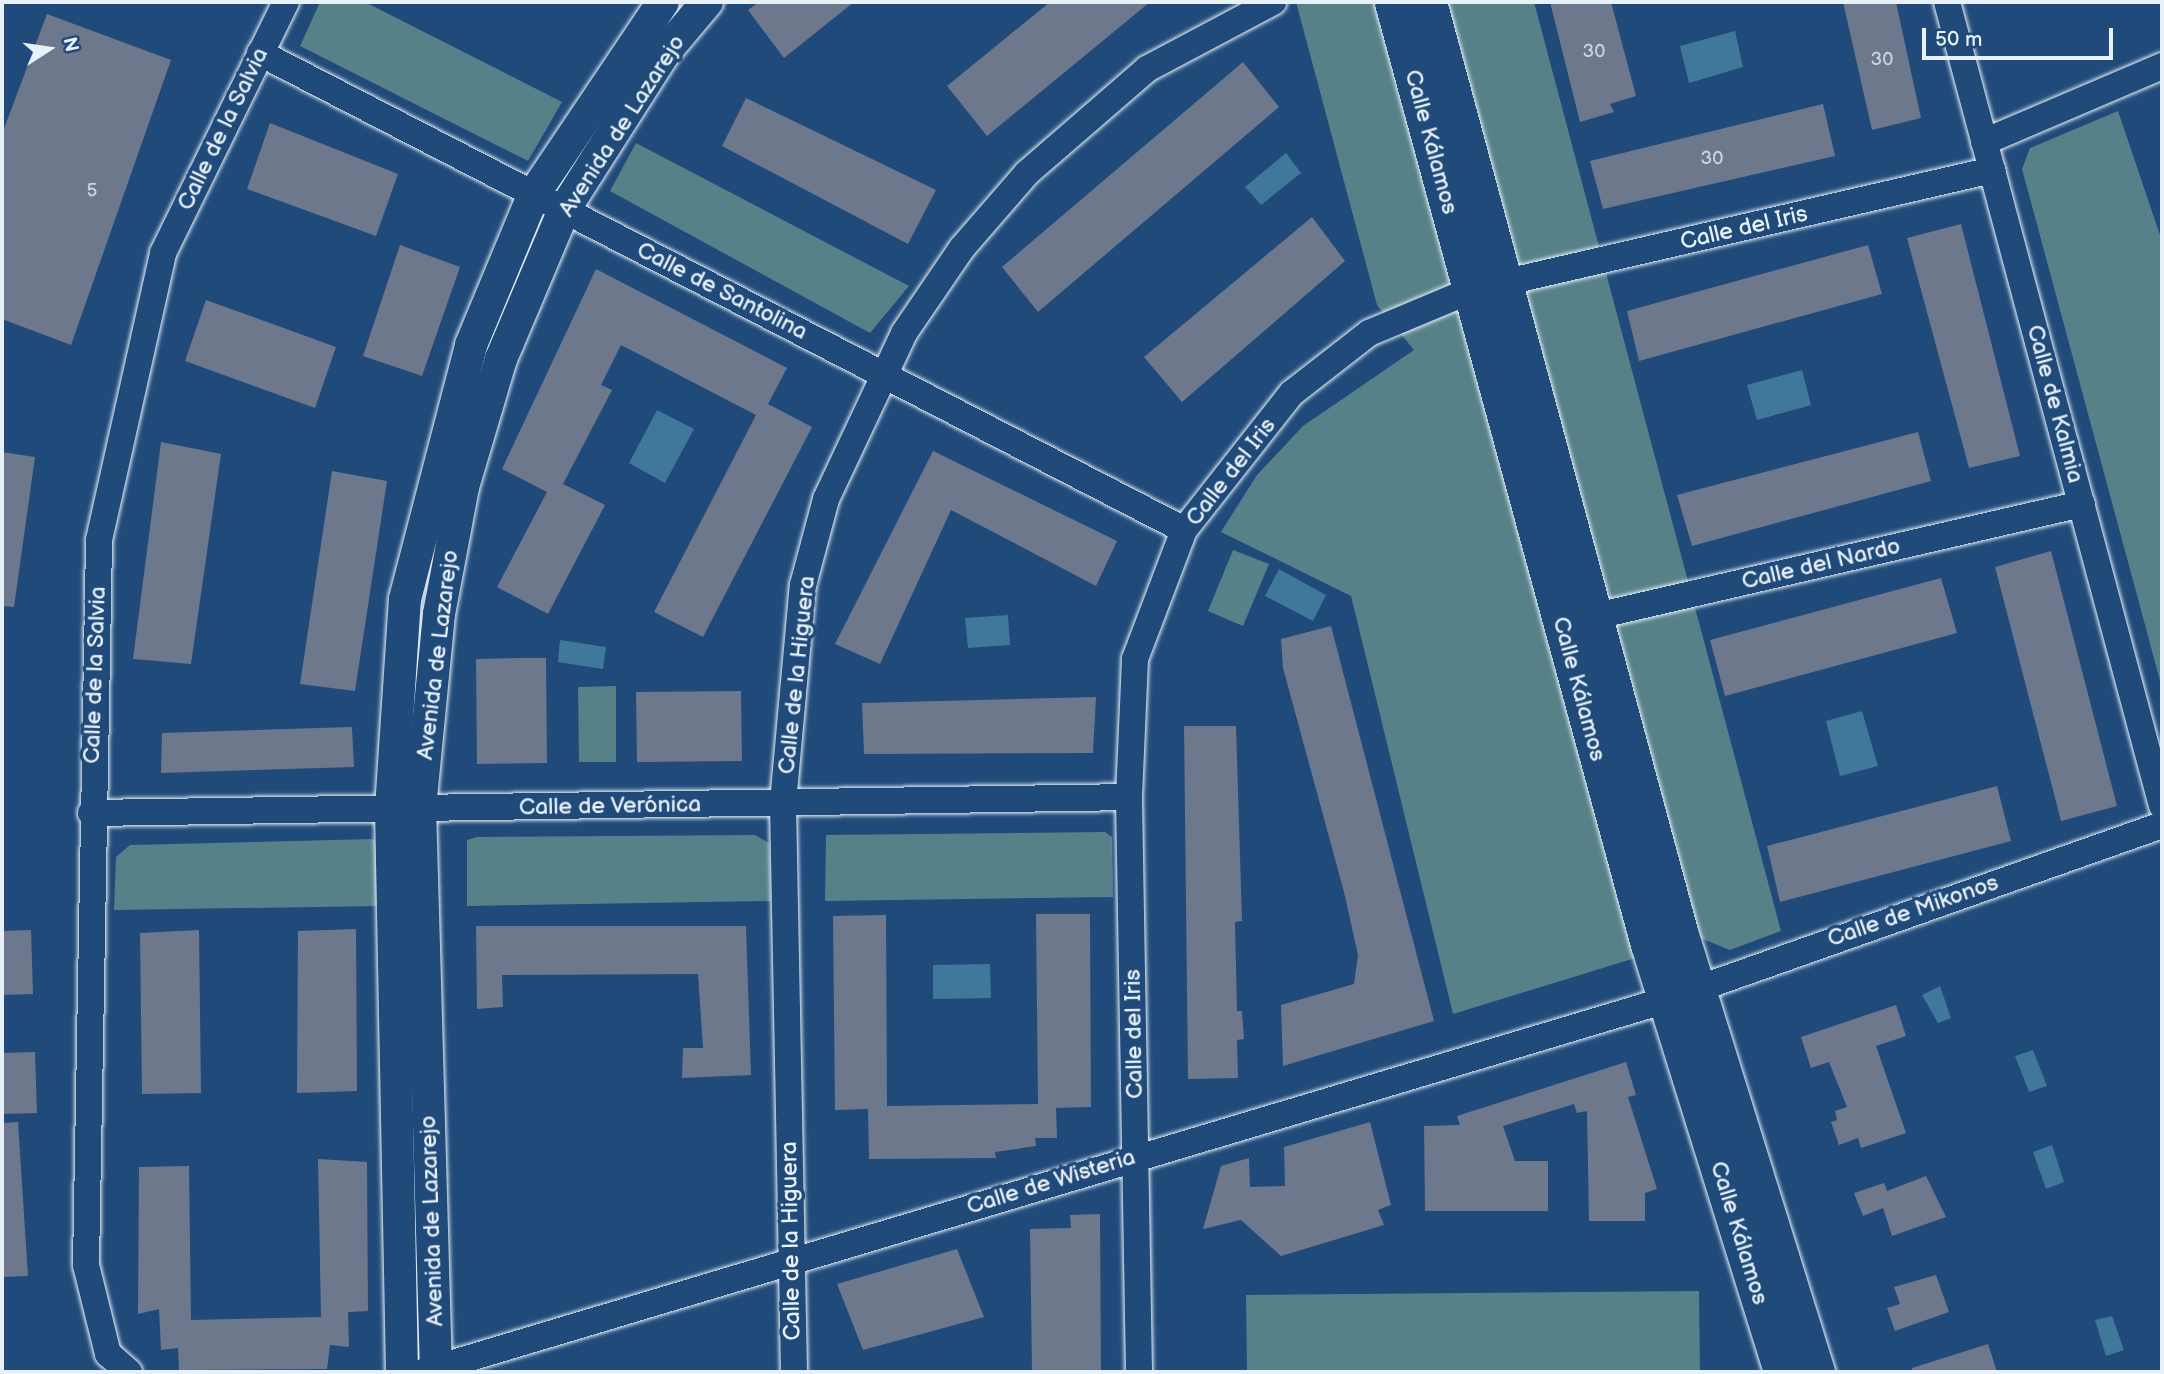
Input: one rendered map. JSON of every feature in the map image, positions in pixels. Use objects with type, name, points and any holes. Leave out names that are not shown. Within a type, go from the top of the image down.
[{"type":"main road","name":"Calle Kálamos","points":[[1393,2],[1489,286]]},
{"type":"main road","name":"Calle Kálamos","points":[[1427,2],[1489,286],[1577,621],[1782,1372]]},
{"type":"main road","name":"Calle Kálamos","points":[[1680,993],[1816,1372]]},
{"type":"street","name":"Calle de la Salvia","points":[[129,1372],[108,1354],[86,1265],[91,813],[99,540],[163,253],[286,2]]},
{"type":"street","name":"Avenida de Lazarejo","points":[[402,1372],[405,599],[471,345],[534,194],[663,2]]},
{"type":"street","name":"Avenida de Lazarejo","points":[[432,1371],[406,809],[463,487],[501,359],[564,210],[664,53],[707,2]]},
{"type":"street","name":"Calle de la Higuera","points":[[794,1372],[783,803],[803,585],[826,499],[881,374],[962,248],[1027,173],[1147,69],[1273,2]]},
{"type":"street","name":"Calle de Kalmia","points":[[1947,2],[2162,806]]},
{"type":"street","name":"Calle de Santolina","points":[[260,53],[1184,530]]},
{"type":"street","points":[[1984,142],[2162,66]]},
{"type":"street","name":"Calle del Iris","points":[[1139,1372],[1129,797],[1135,659],[1184,530],[1292,393],[1369,333],[1489,286],[1992,170]]},
{"type":"street","name":"Calle del Nardo","points":[[1577,621],[2082,504]]},
{"type":"street","name":"Calle de Verónica","points":[[91,813],[1129,797]]},
{"type":"street","name":"Calle de Mikonos","points":[[1680,993],[2162,825]]},
{"type":"street","name":"Calle de Wisteria","points":[[432,1371],[791,1260],[1680,993]]},
{"type":"green space","points":[[320,2],[365,2],[562,102],[528,161],[300,46]]},
{"type":"green space","points":[[1296,2],[1534,2],[1781,931],[1730,950],[1700,938],[1453,1014],[1351,596],[1221,532],[1257,475],[1303,426],[1414,350],[1377,305]]},
{"type":"green space","points":[[2118,111],[2162,241],[2162,688],[2022,169],[2030,148]]},
{"type":"green space","points":[[636,143],[909,286],[870,333],[610,191]]},
{"type":"green space","points":[[1233,550],[1269,564],[1243,626],[1208,611]]},
{"type":"green space","points":[[616,686],[616,762],[579,762],[578,687]]},
{"type":"green space","points":[[1105,832],[1112,837],[1113,897],[825,901],[826,835]]},
{"type":"green space","points":[[755,835],[769,843],[771,901],[467,906],[467,840],[477,837]]},
{"type":"green space","points":[[373,839],[380,846],[381,906],[114,910],[116,857],[130,845]]},
{"type":"green space","points":[[1699,1291],[1700,1372],[1247,1372],[1246,1295]]},
{"type":"water","points":[[1735,31],[1743,67],[1689,83],[1680,46]]},
{"type":"water","points":[[1286,153],[1301,173],[1261,205],[1245,187]]},
{"type":"water","points":[[1802,370],[1811,405],[1757,420],[1747,385]]},
{"type":"water","points":[[657,410],[694,429],[665,483],[629,463]]},
{"type":"water","points":[[1279,569],[1326,595],[1313,621],[1265,596]]},
{"type":"water","points":[[1008,615],[1010,645],[968,648],[965,618]]},
{"type":"water","points":[[560,640],[606,647],[603,669],[558,662]]},
{"type":"water","points":[[1862,711],[1878,766],[1840,776],[1826,721]]},
{"type":"water","points":[[990,964],[991,998],[933,999],[933,965]]},
{"type":"water","points":[[1940,986],[1951,1018],[1938,1023],[1922,995]]},
{"type":"water","points":[[2033,1050],[2047,1086],[2029,1092],[2015,1056]]},
{"type":"water","points":[[2052,1145],[2064,1182],[2046,1189],[2033,1152]]},
{"type":"water","points":[[2112,1316],[2124,1350],[2106,1356],[2095,1320]]},
{"type":"building","points":[[759,2],[854,2],[784,58],[748,10]]},
{"type":"building","points":[[1050,2],[1150,2],[987,136],[947,86]]},
{"type":"building","points":[[1550,2],[1611,2],[1636,96],[1610,104],[1614,112],[1580,122]]},
{"type":"building","points":[[1843,2],[1896,2],[1921,118],[1872,130]]},
{"type":"building","points":[[47,14],[171,60],[71,345],[2,319],[2,134]]},
{"type":"building","points":[[1243,62],[1279,107],[1038,312],[1002,267]]},
{"type":"building","points":[[746,98],[936,190],[908,244],[722,146]]},
{"type":"building","points":[[1823,104],[1835,156],[1603,209],[1590,161]]},
{"type":"building","points":[[270,123],[398,174],[376,236],[247,189]]},
{"type":"building","points":[[1312,217],[1345,261],[1182,402],[1144,357]]},
{"type":"building","points":[[1961,224],[2020,456],[1969,468],[1907,238]]},
{"type":"building","points":[[400,245],[460,267],[422,376],[363,356]]},
{"type":"building","points":[[1868,245],[1882,294],[1639,361],[1627,311]]},
{"type":"building","points":[[596,269],[787,368],[768,404],[812,427],[703,637],[654,612],[756,415],[621,345],[601,385],[612,390],[563,484],[605,505],[548,614],[497,587],[547,492],[502,469]]},
{"type":"building","points":[[206,300],[336,347],[315,408],[185,361]]},
{"type":"building","points":[[1918,432],[1931,481],[1692,546],[1677,495]]},
{"type":"building","points":[[161,442],[221,454],[191,664],[133,659]]},
{"type":"building","points":[[933,451],[1117,541],[1096,586],[951,510],[880,664],[835,644]]},
{"type":"building","points":[[2,452],[35,457],[14,607],[2,606]]},
{"type":"building","points":[[332,471],[387,481],[355,691],[300,684]]},
{"type":"building","points":[[2051,551],[2117,806],[2061,821],[1995,567]]},
{"type":"building","points":[[1941,578],[1957,633],[1725,696],[1710,640]]},
{"type":"building","points":[[1331,626],[1434,1021],[1283,1066],[1281,1005],[1354,984],[1358,955],[1344,892],[1283,668],[1281,639]]},
{"type":"building","points":[[546,658],[547,763],[477,764],[476,659]]},
{"type":"building","points":[[741,691],[742,761],[637,762],[636,692]]},
{"type":"building","points":[[1096,697],[1093,753],[864,754],[862,703]]},
{"type":"building","points":[[1184,726],[1236,726],[1242,921],[1235,922],[1237,1011],[1242,1011],[1244,1039],[1237,1040],[1238,1078],[1188,1079]]},
{"type":"building","points":[[352,727],[354,767],[161,773],[162,733]]},
{"type":"building","points":[[1997,786],[2011,841],[1780,902],[1767,846]]},
{"type":"building","points":[[1036,914],[1090,914],[1091,1107],[1056,1108],[1057,1138],[1035,1138],[1036,1146],[995,1152],[996,1158],[869,1159],[868,1109],[835,1110],[833,916],[886,915],[887,1106],[1038,1104]]},
{"type":"building","points":[[476,926],[746,926],[751,1075],[682,1078],[683,1048],[703,1048],[698,974],[502,975],[503,1007],[477,1009]]},
{"type":"building","points":[[356,929],[357,1091],[297,1093],[298,931]]},
{"type":"building","points":[[31,930],[33,994],[2,995],[2,931]]},
{"type":"building","points":[[199,930],[201,1093],[142,1094],[140,933]]},
{"type":"building","points":[[1896,1005],[1906,1036],[1876,1046],[1906,1133],[1861,1148],[1858,1138],[1839,1145],[1831,1122],[1837,1120],[1835,1111],[1847,1107],[1829,1062],[1811,1068],[1801,1037]]},
{"type":"building","points":[[35,1052],[37,1113],[2,1114],[2,1053]]},
{"type":"building","points":[[1626,1062],[1636,1095],[1628,1097],[1657,1189],[1645,1193],[1645,1221],[1589,1221],[1587,1111],[1577,1113],[1574,1104],[1503,1126],[1515,1161],[1548,1161],[1548,1211],[1425,1211],[1424,1126],[1460,1125],[1457,1116]]},
{"type":"building","points":[[18,1122],[28,1276],[2,1277],[2,1123]]},
{"type":"building","points":[[1370,1122],[1391,1205],[1378,1210],[1384,1225],[1281,1256],[1241,1220],[1203,1229],[1221,1166],[1249,1158],[1250,1187],[1285,1186],[1284,1147]]},
{"type":"building","points":[[318,1159],[367,1162],[368,1311],[348,1312],[349,1347],[330,1345],[327,1369],[179,1370],[178,1348],[161,1350],[159,1309],[138,1314],[139,1167],[189,1166],[191,1320],[321,1317]]},
{"type":"building","points":[[1926,1176],[1946,1217],[1892,1236],[1883,1208],[1863,1216],[1854,1193],[1884,1183],[1887,1191]]},
{"type":"building","points":[[1100,1214],[1101,1372],[1032,1372],[1030,1229],[1071,1228],[1070,1215]]},
{"type":"building","points":[[957,1249],[984,1317],[863,1350],[837,1284]]},
{"type":"building","points":[[1936,1275],[1949,1312],[1895,1331],[1887,1308],[1900,1304],[1894,1287]]},
{"type":"building","points":[[1988,1344],[1997,1372],[1913,1372],[1912,1368]]}]
